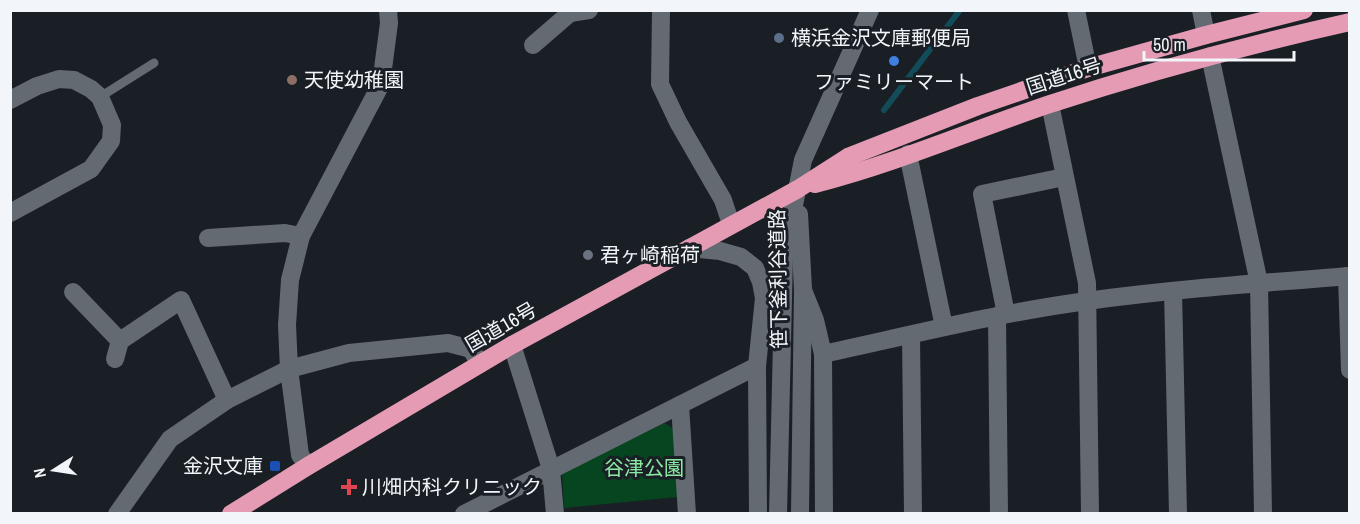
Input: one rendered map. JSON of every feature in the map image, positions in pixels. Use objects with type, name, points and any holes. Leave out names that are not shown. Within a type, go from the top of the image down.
[{"type":"highway","name":"国道16号","points":[[231,513],[480,364],[798,189],[848,157],[978,106],[1088,68],[1304,10]]},
{"type":"highway","name":"国道16号","points":[[798,189],[854,174],[1050,104],[1210,56],[1350,22]]},
{"type":"street","points":[[308,466],[300,454],[289,369],[287,325],[290,280],[301,236],[381,84],[389,24],[388,10]]},
{"type":"street","points":[[533,45],[568,12],[590,10]]},
{"type":"street","points":[[661,10],[660,84],[678,122],[723,200],[731,224]]},
{"type":"street","points":[[798,189],[806,152],[870,10]]},
{"type":"street","points":[[1076,10],[1088,68]]},
{"type":"street","points":[[1201,10],[1206,35]]},
{"type":"street","points":[[1210,56],[1258,283],[1263,513]]},
{"type":"street","points":[[10,100],[37,86],[59,79],[74,80],[100,97],[112,125],[111,141],[91,169],[10,213]]},
{"type":"street","points":[[1050,104],[1087,283],[1090,513]]},
{"type":"street","points":[[908,154],[944,327]]},
{"type":"street","points":[[999,513],[1001,315],[982,194],[1064,177]]},
{"type":"street","name":"笹下釜利谷道路","points":[[798,189],[803,289],[800,513]]},
{"type":"street","name":"笹下釜利谷道路","points":[[778,513],[784,255],[798,189]]},
{"type":"street","points":[[208,238],[285,233],[301,236]]},
{"type":"street","points":[[689,248],[720,251],[741,257],[755,268],[761,282],[764,298],[757,366],[758,513]]},
{"type":"street","points":[[823,354],[1001,315],[1087,301],[1348,276],[1350,370]]},
{"type":"street","points":[[803,289],[823,354],[824,513]]},
{"type":"street","points":[[1173,291],[1178,513]]},
{"type":"street","points":[[73,292],[120,341]]},
{"type":"street","points":[[115,359],[120,341],[181,300],[227,400]]},
{"type":"street","points":[[911,335],[913,513]]},
{"type":"street","points":[[117,513],[170,439],[227,400],[289,369],[349,353],[448,343],[471,349],[480,364]]},
{"type":"street","points":[[513,345],[551,469],[555,513]]},
{"type":"street","points":[[464,513],[757,366]]},
{"type":"street","points":[[680,405],[687,513]]},
{"type":"lane","points":[[100,97],[154,63]]},
{"type":"green space","name":"谷津公園","points":[[665,423],[675,430],[678,497],[564,508],[562,473]]},
{"type":"waterway","points":[[884,110],[960,10]]},
{"type":"place","name":"横浜金沢文庫郵便局","points":[[779,38]]},
{"type":"place","name":"ファミリーマート","points":[[894,61]]},
{"type":"place","name":"天使幼稚園","points":[[292,80]]},
{"type":"place","name":"君ヶ崎稲荷","points":[[588,255]]},
{"type":"place","name":"金沢文庫","points":[[275,466]]},
{"type":"place","name":"川畑内科クリニック","points":[[349,487]]}]
